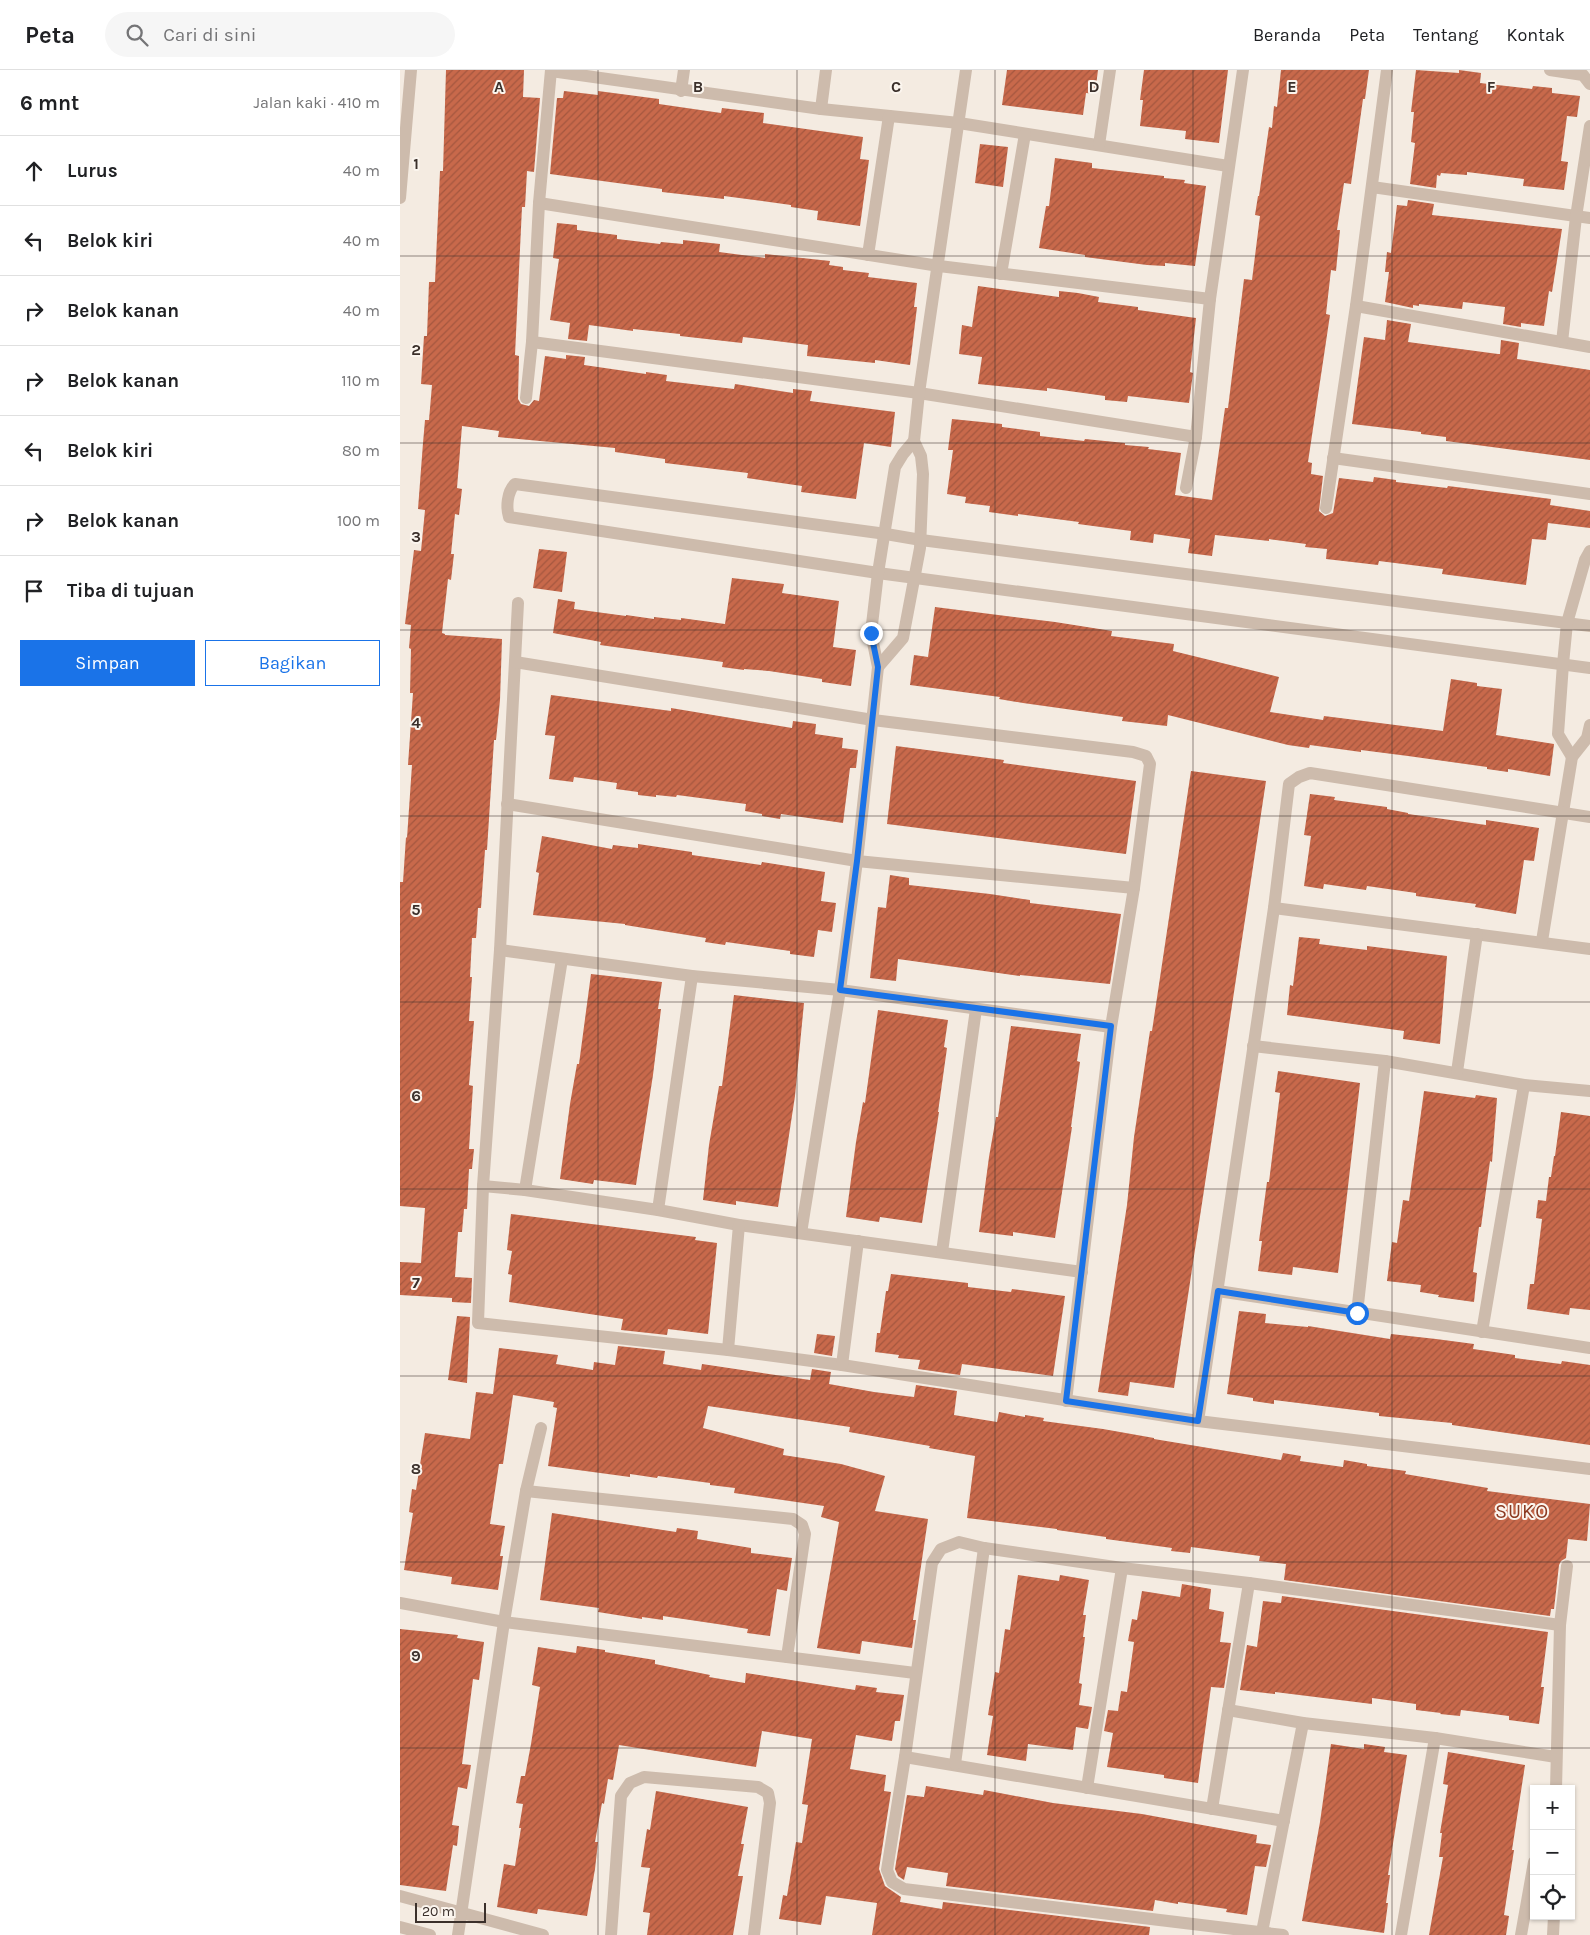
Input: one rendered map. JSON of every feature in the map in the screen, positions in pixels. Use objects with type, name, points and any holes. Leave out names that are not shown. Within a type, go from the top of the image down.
[{"type":"street","points":[[400,198],[411,70]]},
{"type":"street","points":[[526,398],[532,342],[539,203],[551,70],[681,91],[821,110],[959,123],[1228,166]]},
{"type":"street","points":[[681,91],[684,70]]},
{"type":"street","points":[[821,110],[826,70]]},
{"type":"street","points":[[878,667],[903,638],[919,549],[923,474],[921,456],[914,441],[919,393],[939,266],[966,70]]},
{"type":"street","points":[[1099,145],[1110,70]]},
{"type":"street","points":[[1186,488],[1196,437],[1210,299],[1243,70]]},
{"type":"street","points":[[1326,508],[1356,306],[1387,70]]},
{"type":"street","points":[[1550,70],[1582,75],[1590,84]]},
{"type":"street","points":[[868,255],[888,116]]},
{"type":"street","points":[[1562,342],[1576,217],[1590,126]]},
{"type":"street","points":[[1001,274],[1025,134]]},
{"type":"street","points":[[1372,187],[1590,218]]},
{"type":"street","points":[[539,203],[939,266],[1210,299]]},
{"type":"street","points":[[1356,306],[1590,347]]},
{"type":"street","points":[[532,342],[919,393],[1196,437]]},
{"type":"street","points":[[801,1233],[840,990],[857,861],[878,667],[871,633],[878,573],[896,468],[903,454],[914,441]]},
{"type":"street","points":[[1333,458],[1590,494]]},
{"type":"street","points":[[1590,626],[919,549],[515,484],[509,495],[509,517],[878,573],[1590,668]]},
{"type":"street","points":[[1572,758],[1558,734],[1562,664],[1566,624],[1585,560],[1590,551]]},
{"type":"street","points":[[518,603],[500,950],[483,1186],[478,1324],[728,1350],[842,1365],[1198,1421],[1590,1469]]},
{"type":"street","points":[[515,662],[873,720],[1133,752],[1146,756],[1150,764],[1134,888],[1111,1026],[1066,1401]]},
{"type":"street","points":[[1542,941],[1572,758],[1587,738],[1590,725]]},
{"type":"street","points":[[1198,1421],[1274,908],[1289,784],[1299,777],[1310,773],[1590,817]]},
{"type":"street","points":[[507,804],[857,861],[1134,888]]},
{"type":"street","points":[[1274,908],[1542,941],[1590,949]]},
{"type":"street","points":[[1457,1072],[1477,934]]},
{"type":"street","points":[[500,950],[692,976],[840,990],[976,1010],[1111,1026]]},
{"type":"street","points":[[525,1190],[562,959]]},
{"type":"street","points":[[658,1210],[692,976]]},
{"type":"street","points":[[942,1252],[976,1010]]},
{"type":"street","points":[[1253,1046],[1385,1061],[1524,1084],[1590,1091]]},
{"type":"street","points":[[1357,1313],[1385,1061]]},
{"type":"street","points":[[1482,1332],[1524,1084]]},
{"type":"street","points":[[483,1186],[525,1190],[658,1210],[739,1225],[1082,1272]]},
{"type":"street","points":[[728,1350],[739,1225]]},
{"type":"street","points":[[842,1365],[858,1241]]},
{"type":"street","points":[[1218,1291],[1590,1348]]},
{"type":"street","points":[[458,1935],[504,1622],[526,1491],[541,1428]]},
{"type":"street","points":[[526,1491],[792,1519],[802,1525],[805,1534],[787,1657]]},
{"type":"street","points":[[1283,1935],[904,1889],[892,1882],[887,1870],[932,1563],[941,1549],[959,1542],[984,1548],[1122,1568],[1249,1582],[1560,1625]]},
{"type":"street","points":[[955,1764],[984,1548]]},
{"type":"street","points":[[1554,1785],[1560,1625],[1567,1566]]},
{"type":"street","points":[[1087,1788],[1122,1568]]},
{"type":"street","points":[[1212,1809],[1249,1582]]},
{"type":"street","points":[[400,1603],[504,1622],[916,1673]]},
{"type":"street","points":[[1228,1710],[1303,1723],[1435,1738],[1556,1757]]},
{"type":"street","points":[[1262,1932],[1303,1723]]},
{"type":"street","points":[[1401,1935],[1435,1738]]},
{"type":"street","points":[[905,1757],[1284,1821]]},
{"type":"street","points":[[611,1935],[621,1796],[630,1783],[644,1777],[758,1787],[768,1793],[770,1803],[754,1935]]},
{"type":"street","points":[[1521,1935],[1532,1875]]},
{"type":"street","points":[[400,1896],[543,1935]]},
{"type":"street","points":[[1553,1935],[1554,1920]]},
{"type":"street","points":[[400,1927],[430,1935]]},
{"type":"building","points":[[446,70],[524,70],[523,97],[540,98],[534,172],[527,171],[525,207],[522,207],[515,355],[519,356],[518,399],[521,404],[529,406],[534,400],[539,401],[545,356],[566,359],[566,355],[585,357],[584,365],[646,374],[646,372],[667,375],[666,381],[734,389],[735,384],[793,393],[793,389],[812,391],[810,401],[895,412],[891,447],[864,443],[856,499],[801,492],[802,486],[747,478],[748,473],[665,463],[665,459],[615,452],[615,448],[498,437],[499,431],[462,426],[457,488],[462,489],[459,515],[455,514],[451,554],[454,554],[451,580],[448,579],[442,633],[445,635],[502,639],[500,700],[496,740],[494,740],[487,850],[485,850],[481,908],[478,908],[476,938],[472,938],[469,1021],[474,1021],[469,1085],[473,1086],[469,1149],[474,1149],[472,1169],[469,1169],[467,1209],[464,1209],[462,1232],[458,1232],[455,1277],[472,1278],[471,1303],[452,1302],[452,1298],[400,1295],[400,1262],[421,1263],[425,1208],[400,1206],[400,882],[403,882],[412,765],[408,765],[413,693],[410,693],[411,649],[409,648],[411,625],[405,624],[414,550],[421,551],[425,510],[418,509],[425,420],[429,420],[432,385],[421,384],[424,336],[427,336],[429,282],[435,282],[440,171],[443,171]]},
{"type":"building","points":[[1007,70],[1098,70],[1095,94],[1086,93],[1083,115],[1002,105]]},
{"type":"building","points":[[1144,70],[1228,70],[1219,143],[1185,139],[1186,131],[1140,126],[1143,100],[1140,100]]},
{"type":"building","points":[[1281,70],[1369,70],[1351,184],[1344,183],[1337,230],[1340,230],[1336,271],[1331,270],[1326,314],[1330,315],[1308,462],[1312,463],[1311,474],[1323,476],[1319,511],[1325,516],[1333,513],[1339,478],[1373,482],[1374,477],[1396,480],[1396,482],[1447,488],[1448,486],[1551,499],[1550,505],[1590,511],[1590,528],[1548,523],[1546,540],[1532,539],[1526,585],[1442,574],[1443,569],[1379,561],[1378,565],[1326,559],[1327,549],[1305,547],[1306,544],[1269,539],[1269,541],[1215,535],[1212,556],[1188,553],[1190,539],[1154,534],[1153,543],[1130,540],[1131,531],[1078,524],[1079,522],[989,512],[990,506],[965,503],[966,497],[947,494],[953,450],[948,450],[952,419],[1002,424],[1002,427],[1040,432],[1040,436],[1125,443],[1125,445],[1181,453],[1175,495],[1212,500],[1225,408],[1228,408],[1244,279],[1252,280],[1260,216],[1255,215],[1269,127],[1272,128],[1274,106],[1277,107]]},
{"type":"building","points":[[1416,70],[1459,73],[1459,70],[1481,73],[1480,83],[1532,89],[1533,86],[1552,88],[1552,93],[1580,96],[1577,117],[1567,116],[1561,161],[1568,162],[1564,190],[1523,186],[1524,179],[1467,172],[1467,175],[1441,173],[1440,176],[1437,175],[1436,188],[1410,184],[1415,143],[1411,142],[1414,112],[1411,112]]},
{"type":"building","points":[[564,91],[598,95],[598,91],[659,99],[659,104],[721,113],[722,108],[764,113],[763,123],[863,137],[860,159],[869,160],[860,226],[817,220],[818,211],[791,207],[791,205],[724,196],[724,199],[662,192],[662,189],[550,174],[557,98],[563,98]]},
{"type":"building","points":[[980,144],[1008,147],[1003,187],[975,183]]},
{"type":"building","points":[[1055,158],[1092,163],[1092,168],[1164,176],[1164,178],[1185,180],[1184,183],[1206,186],[1195,266],[1165,263],[1165,266],[1147,265],[1085,257],[1085,255],[1039,248],[1046,206],[1049,206]]},
{"type":"building","points":[[1408,200],[1434,204],[1432,215],[1562,229],[1552,292],[1549,291],[1544,326],[1521,323],[1521,327],[1503,324],[1505,307],[1463,302],[1462,309],[1419,304],[1419,306],[1413,305],[1413,308],[1385,302],[1389,272],[1385,272],[1387,252],[1391,253],[1397,205],[1407,206]]},
{"type":"building","points":[[557,223],[577,225],[577,230],[617,235],[617,239],[660,244],[661,242],[683,244],[683,240],[720,244],[719,252],[765,258],[765,254],[830,261],[829,265],[843,267],[843,270],[869,273],[868,277],[917,283],[914,307],[917,307],[910,365],[875,360],[875,363],[807,356],[808,345],[743,337],[742,343],[680,336],[680,334],[633,329],[633,331],[589,325],[587,341],[568,339],[570,323],[550,320],[559,259],[553,258]]},
{"type":"building","points":[[978,286],[1059,297],[1059,291],[1078,293],[1099,297],[1098,302],[1138,307],[1138,310],[1196,318],[1190,372],[1193,373],[1189,403],[1128,396],[1127,402],[1105,400],[1105,396],[1047,388],[1047,391],[978,384],[982,357],[959,354],[962,325],[972,327]]},
{"type":"building","points":[[1387,320],[1411,324],[1408,342],[1500,354],[1501,340],[1519,343],[1517,359],[1590,370],[1590,460],[1446,441],[1446,437],[1421,434],[1421,432],[1352,424],[1364,337],[1385,340]]},
{"type":"building","points":[[539,549],[567,552],[562,592],[533,588]]},
{"type":"building","points":[[732,578],[784,584],[782,593],[839,601],[833,647],[856,650],[851,686],[822,682],[822,679],[769,671],[722,667],[723,662],[600,645],[601,642],[553,633],[558,599],[575,602],[574,609],[654,619],[654,617],[681,620],[681,618],[725,624]]},
{"type":"building","points":[[935,607],[1055,622],[1112,631],[1111,636],[1174,644],[1173,651],[1279,677],[1270,712],[1323,720],[1324,716],[1443,731],[1451,679],[1477,683],[1477,686],[1502,689],[1496,735],[1554,744],[1550,776],[1508,769],[1508,772],[1487,769],[1487,767],[1361,750],[1361,752],[1310,745],[1309,748],[1288,745],[1168,715],[1167,726],[1122,721],[1123,717],[999,699],[1000,697],[910,685],[914,655],[928,657]]},
{"type":"building","points":[[551,695],[671,711],[671,708],[792,728],[793,721],[816,724],[815,734],[843,738],[842,748],[858,750],[856,768],[850,768],[843,823],[781,814],[780,819],[762,816],[762,814],[745,811],[746,804],[677,795],[676,797],[656,795],[656,797],[638,795],[638,792],[616,789],[617,783],[574,777],[573,782],[549,779],[555,736],[545,735]]},
{"type":"building","points":[[896,746],[1004,760],[1003,763],[1136,781],[1126,854],[887,824]]},
{"type":"building","points":[[1191,771],[1266,781],[1174,1388],[1130,1382],[1128,1396],[1098,1392],[1127,1205],[1134,1137]]},
{"type":"building","points":[[1310,794],[1335,797],[1334,800],[1387,807],[1387,809],[1408,814],[1486,825],[1486,820],[1539,828],[1534,861],[1524,860],[1516,914],[1475,907],[1476,904],[1416,896],[1416,893],[1367,886],[1366,890],[1324,884],[1323,889],[1304,886],[1311,836],[1304,835]]},
{"type":"building","points":[[542,836],[612,849],[613,845],[638,848],[638,844],[692,852],[692,855],[761,865],[762,862],[825,872],[821,901],[836,903],[832,932],[818,930],[814,957],[790,954],[790,951],[726,942],[725,945],[705,942],[706,938],[625,924],[533,915],[539,873],[536,872]]},
{"type":"building","points":[[890,875],[909,878],[909,885],[990,894],[1030,900],[1030,903],[1121,914],[1110,984],[1020,976],[898,959],[896,981],[870,978],[878,907],[886,908]]},
{"type":"building","points":[[1299,937],[1320,939],[1319,944],[1367,950],[1367,946],[1447,956],[1440,1044],[1403,1039],[1404,1031],[1287,1015],[1290,985],[1293,986]]},
{"type":"building","points":[[591,974],[662,982],[658,1009],[661,1009],[653,1075],[636,1185],[594,1180],[593,1184],[560,1179],[570,1104],[577,1064],[579,1064]]},
{"type":"building","points":[[734,995],[804,1003],[795,1096],[778,1207],[736,1201],[736,1205],[703,1200],[709,1145],[719,1086],[722,1086]]},
{"type":"building","points":[[878,1010],[948,1020],[944,1047],[947,1048],[939,1112],[922,1223],[880,1217],[879,1222],[846,1217],[856,1142],[863,1102],[865,1103]]},
{"type":"building","points":[[1011,1026],[1081,1034],[1077,1061],[1080,1062],[1072,1127],[1055,1238],[1013,1232],[1013,1236],[979,1232],[989,1157],[996,1117],[998,1117]]},
{"type":"building","points":[[1278,1071],[1360,1083],[1338,1273],[1293,1267],[1292,1275],[1258,1271],[1262,1241],[1259,1241],[1267,1182],[1269,1182],[1280,1093],[1275,1092]]},
{"type":"building","points":[[1424,1091],[1475,1098],[1476,1095],[1497,1098],[1492,1162],[1490,1161],[1473,1272],[1477,1273],[1474,1302],[1438,1297],[1439,1295],[1420,1292],[1421,1285],[1387,1281],[1392,1242],[1397,1243],[1403,1200],[1409,1201]]},
{"type":"building","points":[[1561,1112],[1590,1116],[1590,1310],[1570,1308],[1569,1315],[1527,1309],[1530,1284],[1534,1284],[1542,1219],[1536,1218],[1538,1200],[1546,1201]]},
{"type":"building","points":[[511,1214],[696,1237],[695,1240],[717,1243],[708,1334],[668,1329],[667,1335],[621,1330],[623,1319],[509,1302],[512,1275],[508,1274],[512,1251],[507,1250]]},
{"type":"building","points":[[891,1274],[968,1283],[968,1287],[1011,1292],[1012,1289],[1065,1296],[1053,1376],[962,1364],[960,1375],[918,1369],[920,1360],[898,1358],[899,1355],[875,1352],[877,1333],[880,1333],[886,1291],[888,1291]]},
{"type":"building","points":[[1239,1311],[1266,1314],[1265,1323],[1308,1326],[1390,1339],[1391,1334],[1436,1339],[1474,1344],[1473,1349],[1515,1355],[1515,1358],[1561,1364],[1562,1361],[1590,1365],[1590,1445],[1452,1425],[1452,1423],[1379,1416],[1379,1413],[1274,1400],[1274,1404],[1227,1394]]},
{"type":"building","points":[[457,1316],[470,1317],[467,1383],[448,1380]]},
{"type":"building","points":[[817,1334],[835,1336],[832,1356],[814,1353]]},
{"type":"building","points":[[618,1346],[665,1351],[663,1364],[701,1370],[702,1364],[810,1380],[812,1369],[831,1372],[829,1384],[874,1392],[914,1397],[916,1385],[957,1391],[954,1415],[997,1422],[999,1412],[1025,1417],[1025,1415],[1044,1418],[1043,1421],[1103,1429],[1281,1460],[1283,1453],[1301,1456],[1300,1461],[1343,1467],[1344,1460],[1367,1464],[1367,1466],[1406,1471],[1405,1474],[1488,1488],[1487,1491],[1590,1504],[1587,1541],[1568,1539],[1566,1558],[1559,1565],[1554,1609],[1551,1609],[1550,1616],[1284,1580],[1286,1564],[1259,1561],[1260,1556],[1191,1547],[1190,1553],[1171,1551],[1172,1548],[1106,1539],[1106,1537],[1057,1529],[967,1518],[975,1456],[849,1432],[850,1427],[708,1406],[703,1428],[784,1449],[783,1455],[841,1464],[885,1476],[875,1511],[928,1519],[913,1620],[916,1620],[912,1648],[862,1641],[860,1654],[817,1648],[839,1522],[821,1517],[824,1506],[734,1493],[735,1488],[710,1485],[710,1483],[658,1476],[657,1478],[630,1474],[630,1477],[548,1466],[557,1408],[553,1407],[554,1402],[513,1395],[503,1464],[499,1464],[490,1524],[505,1526],[500,1556],[503,1556],[498,1590],[451,1584],[452,1577],[404,1570],[413,1513],[409,1512],[412,1489],[416,1490],[425,1433],[470,1439],[476,1392],[493,1394],[499,1348],[558,1355],[556,1364],[593,1370],[594,1362],[615,1365]]},
{"type":"building","points":[[552,1513],[676,1532],[677,1528],[698,1531],[697,1539],[751,1548],[751,1553],[792,1558],[787,1591],[777,1589],[770,1636],[747,1633],[748,1629],[724,1625],[663,1616],[663,1620],[642,1617],[642,1619],[598,1612],[599,1608],[540,1600]]},
{"type":"building","points":[[1018,1575],[1059,1581],[1060,1575],[1089,1580],[1083,1615],[1086,1615],[1083,1637],[1085,1637],[1079,1683],[1082,1684],[1079,1705],[1092,1707],[1088,1729],[1076,1727],[1073,1750],[1028,1744],[1026,1761],[987,1755],[993,1716],[988,1715],[995,1672],[999,1673],[1005,1629],[1010,1630]]},
{"type":"building","points":[[1182,1584],[1211,1589],[1209,1609],[1224,1612],[1220,1642],[1231,1643],[1224,1688],[1211,1687],[1198,1783],[1164,1778],[1164,1775],[1107,1767],[1113,1733],[1104,1731],[1108,1710],[1118,1711],[1121,1691],[1127,1692],[1134,1642],[1128,1641],[1132,1619],[1137,1620],[1142,1591],[1180,1597]]},
{"type":"building","points":[[1282,1596],[1548,1632],[1541,1687],[1544,1687],[1539,1724],[1509,1720],[1509,1716],[1461,1710],[1460,1716],[1440,1714],[1416,1710],[1416,1704],[1372,1698],[1372,1704],[1275,1692],[1275,1694],[1240,1690],[1247,1645],[1257,1647],[1263,1601],[1281,1603]]},
{"type":"building","points":[[400,1629],[458,1635],[457,1638],[484,1642],[479,1680],[473,1679],[462,1764],[471,1765],[467,1789],[458,1787],[452,1825],[459,1826],[457,1846],[453,1845],[446,1891],[400,1885]]},
{"type":"building","points":[[577,1646],[655,1660],[655,1664],[710,1675],[709,1677],[745,1683],[746,1673],[855,1690],[856,1685],[877,1688],[876,1692],[904,1695],[900,1721],[895,1721],[892,1741],[856,1735],[850,1769],[886,1775],[884,1791],[891,1792],[879,1869],[885,1886],[901,1897],[900,1902],[942,1909],[943,1902],[1150,1927],[1149,1935],[872,1935],[877,1903],[826,1896],[821,1925],[779,1919],[783,1895],[787,1896],[796,1842],[802,1843],[808,1805],[802,1804],[812,1739],[762,1731],[756,1767],[619,1745],[613,1780],[608,1779],[604,1804],[602,1803],[595,1842],[598,1842],[587,1916],[538,1909],[537,1914],[497,1907],[504,1864],[515,1866],[521,1828],[519,1828],[523,1804],[516,1803],[521,1776],[525,1776],[540,1687],[532,1685],[538,1647],[576,1653]]},
{"type":"building","points":[[1331,1744],[1364,1749],[1364,1744],[1385,1747],[1384,1752],[1407,1755],[1388,1875],[1390,1875],[1384,1933],[1302,1921],[1320,1822]]},
{"type":"building","points":[[1448,1752],[1525,1765],[1504,1915],[1509,1916],[1506,1935],[1429,1935],[1443,1857],[1439,1857],[1442,1833],[1440,1833],[1448,1785],[1443,1784]]},
{"type":"building","points":[[926,1786],[983,1795],[984,1790],[1053,1803],[1142,1814],[1257,1835],[1256,1843],[1271,1845],[1266,1867],[1255,1866],[1247,1915],[1226,1912],[1227,1909],[1178,1902],[1178,1904],[1155,1900],[1153,1911],[946,1886],[948,1873],[907,1867],[904,1880],[898,1876],[895,1869],[907,1795],[924,1797]]},
{"type":"building","points":[[656,1791],[748,1807],[741,1844],[744,1844],[738,1876],[743,1876],[733,1935],[647,1935],[650,1913],[643,1912],[650,1868],[641,1867],[647,1829],[650,1830]]},
{"type":"district","name":"SUKO","points":[[1522,1511]]},
{"type":"route","points":[[871,633],[878,667],[857,861],[840,990],[976,1010],[1111,1026],[1066,1401],[1198,1421],[1218,1291],[1357,1313]]}]
